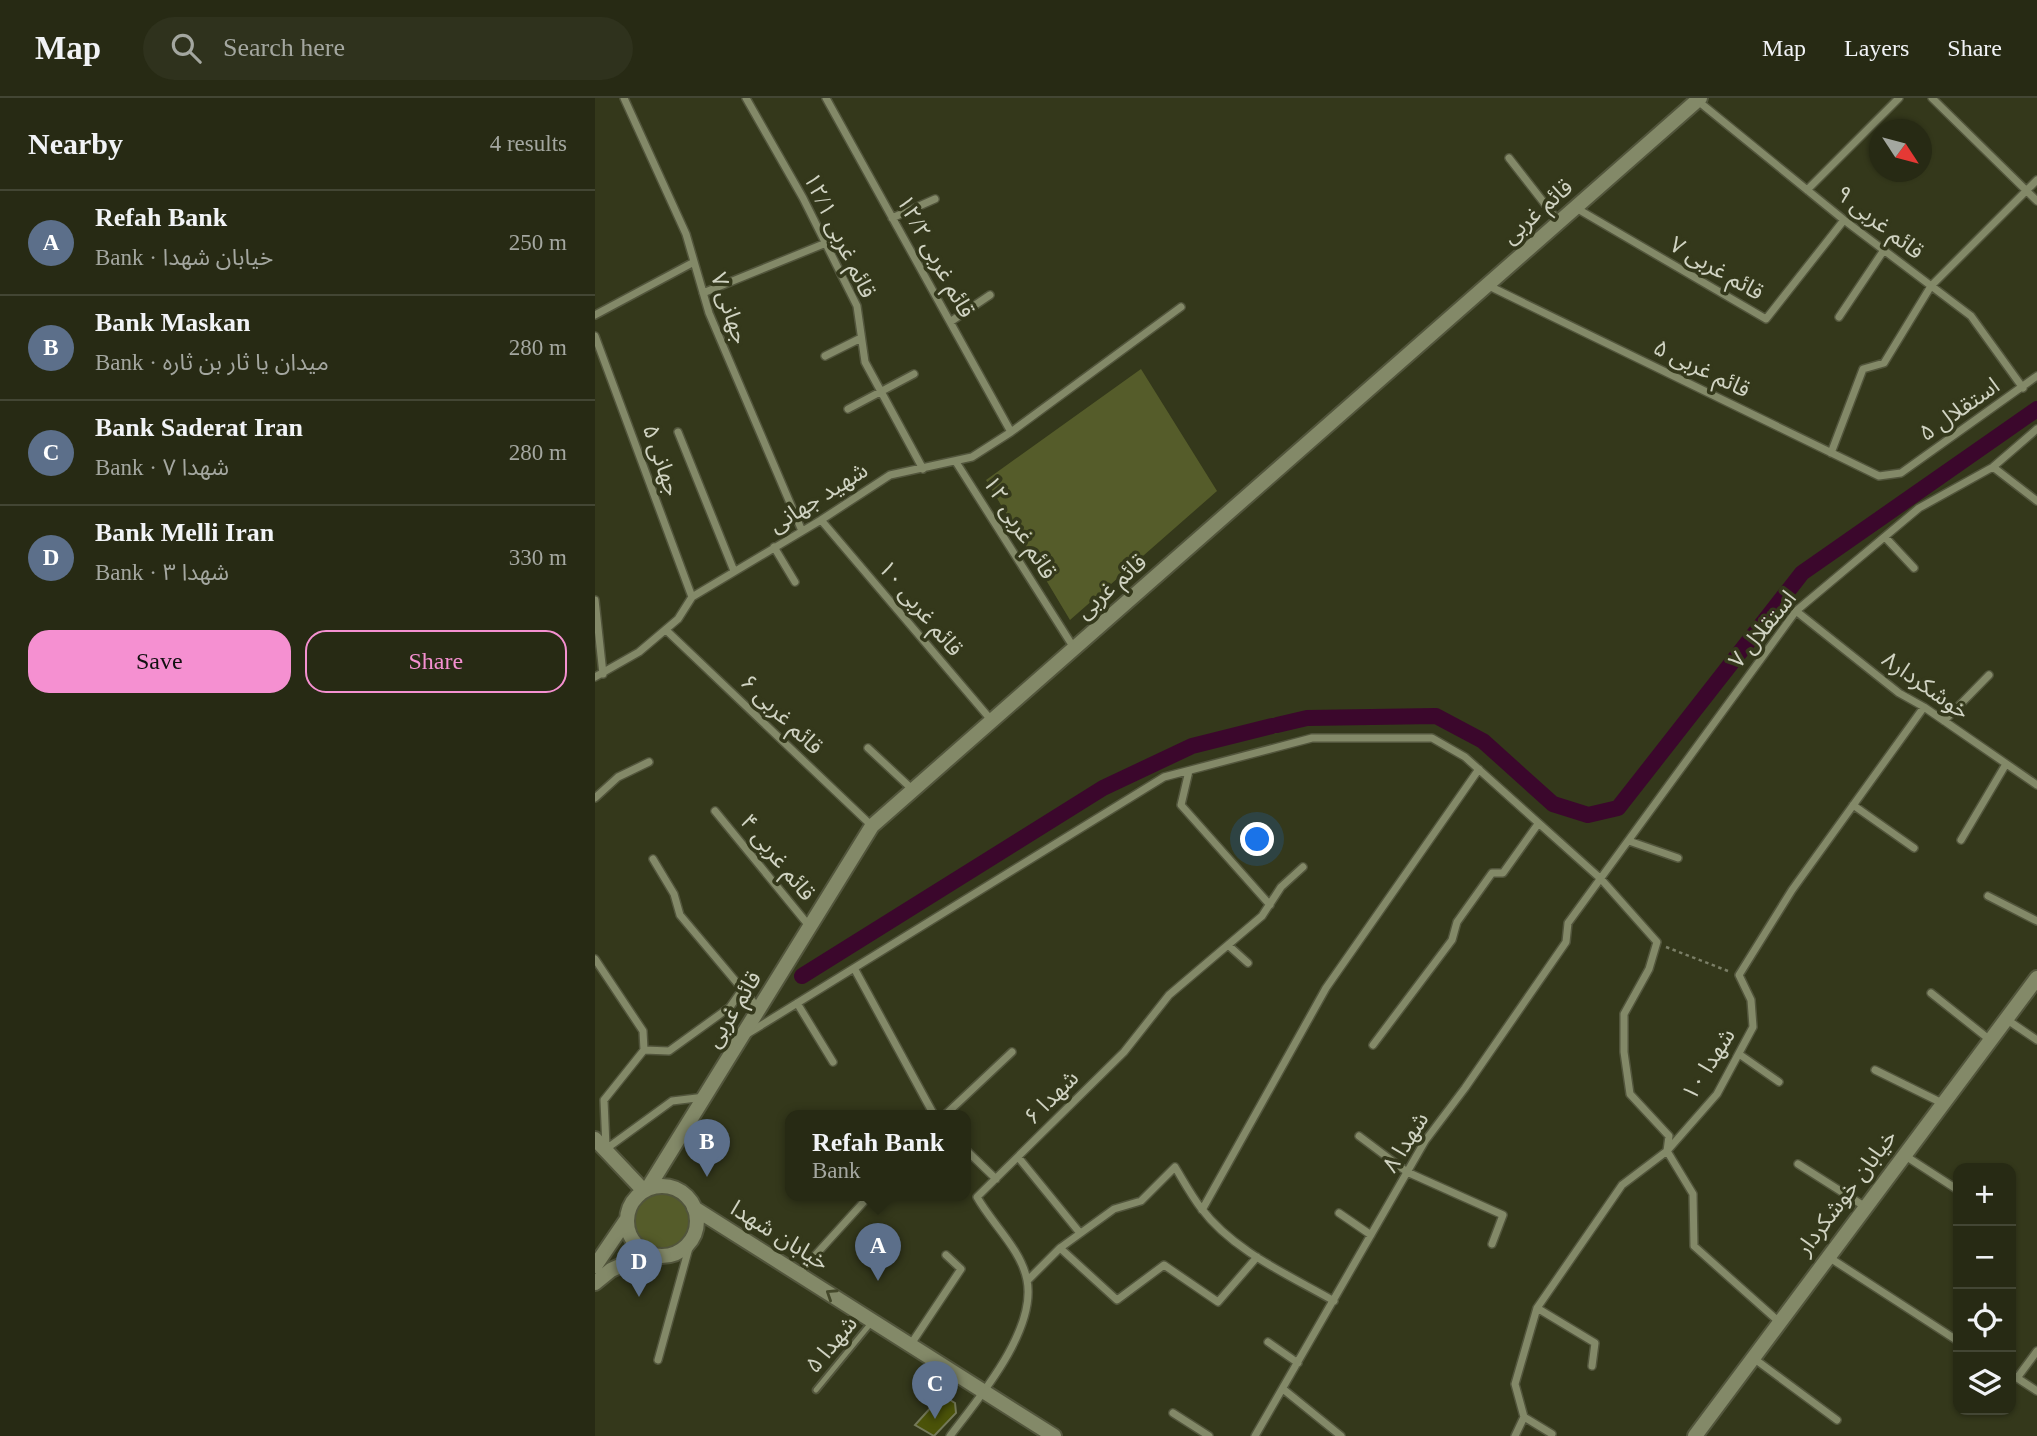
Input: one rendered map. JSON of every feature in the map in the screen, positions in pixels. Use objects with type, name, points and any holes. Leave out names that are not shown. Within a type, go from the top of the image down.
[{"type":"main road","name":"قائم غربی","points":[[646,1190],[872,826],[1698,99]]},
{"type":"main road","name":"خیابان خوشکردار","points":[[1695,1436],[1778,1321],[2037,978]]},
{"type":"main road","points":[[599,1149],[646,1190]]},
{"type":"main road","points":[[595,1266],[627,1219],[632,1202],[646,1190],[670,1187],[689,1198],[694,1208],[696,1228],[680,1251],[671,1254],[649,1253],[611,1270],[595,1283]]},
{"type":"main road","name":"خیابان شهدا","points":[[694,1208],[1054,1436]]},
{"type":"main road","points":[[627,1219],[632,1240],[649,1253]]},
{"type":"street","name":"جهانی ۷","points":[[624,98],[686,234],[703,293],[748,409],[802,531]]},
{"type":"street","name":"قائم غربی ۱۲/۱","points":[[746,98],[826,243],[857,306],[865,362],[923,469]]},
{"type":"street","name":"قائم غربی ۱۲/۲","points":[[826,98],[1011,432]]},
{"type":"street","points":[[1807,190],[1899,98]]},
{"type":"street","points":[[1932,98],[2037,201]]},
{"type":"street","name":"قائم غربی ۹","points":[[1698,99],[1844,220],[1971,316],[2024,388]]},
{"type":"street","points":[[1509,158],[1559,222]]},
{"type":"street","points":[[1831,453],[1863,369],[1884,363],[1931,286],[2037,180]]},
{"type":"street","points":[[892,218],[935,199]]},
{"type":"street","name":"قائم غربی ۷","points":[[1575,208],[1766,319],[1844,220]]},
{"type":"street","points":[[703,293],[826,243]]},
{"type":"street","points":[[1839,317],[1884,250]]},
{"type":"street","points":[[595,315],[694,262]]},
{"type":"street","name":"قائم غربی ۵","points":[[1487,285],[1879,476],[1901,473]]},
{"type":"street","points":[[950,321],[990,295]]},
{"type":"street","name":"شهید جهانی","points":[[599,676],[639,652],[666,630],[678,619],[692,597],[821,520],[890,475],[972,457],[1011,432],[1181,307]]},
{"type":"street","name":"جهانی ۵","points":[[595,336],[692,597]]},
{"type":"street","points":[[825,356],[861,338]]},
{"type":"street","points":[[848,409],[914,374]]},
{"type":"street","name":"استقلال ۵","points":[[1901,473],[2024,388],[2037,376]]},
{"type":"street","name":"استقلال ۷","points":[[1601,880],[1796,611],[1919,509],[1993,467],[2037,429]]},
{"type":"street","points":[[678,432],[734,571]]},
{"type":"street","name":"قائم غربی ۱۲","points":[[956,461],[1075,648]]},
{"type":"street","points":[[1993,467],[2037,501]]},
{"type":"street","name":"قائم غربی ۱۰","points":[[821,520],[992,721]]},
{"type":"street","points":[[1885,537],[1914,568]]},
{"type":"street","points":[[774,547],[795,582]]},
{"type":"street","points":[[595,600],[599,676]]},
{"type":"street","name":"خوشکردار۸","points":[[1796,611],[1899,693],[1924,707],[2037,785]]},
{"type":"street","name":"قائم غربی ۶","points":[[666,630],[872,826]]},
{"type":"street","points":[[1944,721],[1989,675]]},
{"type":"street","points":[[1739,975],[1792,890],[1924,707]]},
{"type":"street","points":[[743,1036],[1164,777],[1312,738],[1432,738],[1465,757],[1479,769],[1601,880],[1657,942],[1649,969],[1624,1014],[1624,1052],[1630,1094],[1669,1136],[1667,1151],[1693,1194],[1694,1246],[1778,1321]]},
{"type":"street","points":[[868,748],[913,790]]},
{"type":"street","points":[[595,798],[618,777],[649,762]]},
{"type":"street","points":[[1961,840],[2007,764]]},
{"type":"street","points":[[1202,1210],[1326,988],[1479,769]]},
{"type":"street","points":[[1189,771],[1181,805],[1269,905]]},
{"type":"street","points":[[1853,805],[1914,848]]},
{"type":"street","name":"قائم غربی ۴","points":[[715,811],[810,927]]},
{"type":"street","points":[[1373,1045],[1452,940],[1457,922],[1492,873],[1503,873],[1538,824]]},
{"type":"street","points":[[1629,841],[1678,858]]},
{"type":"street","points":[[653,859],[674,894],[680,915],[759,1010]]},
{"type":"street","name":"شهدا ۶","points":[[950,1436],[984,1391],[1026,1317],[1028,1280],[1016,1252],[989,1218],[977,1197],[1124,1052],[1169,995],[1262,916],[1281,887],[1303,867]]},
{"type":"street","name":"شهدا ۸","points":[[1255,1436],[1425,1140],[1465,1088],[1566,942],[1568,923],[1601,880]]},
{"type":"street","points":[[1988,896],[2037,920]]},
{"type":"street","points":[[1228,945],[1248,963]]},
{"type":"street","points":[[595,959],[643,1031],[644,1050],[604,1100],[599,1149]]},
{"type":"street","points":[[854,968],[931,1110]]},
{"type":"street","name":"شهدا ۱۰","points":[[1524,1418],[1515,1384],[1537,1308],[1622,1185],[1667,1151],[1717,1094],[1753,1027],[1751,1000],[1739,975]]},
{"type":"street","points":[[644,1050],[669,1051],[730,1007],[742,990]]},
{"type":"street","points":[[1931,993],[1990,1040]]},
{"type":"street","points":[[797,1003],[833,1062]]},
{"type":"street","points":[[2006,1019],[2037,1040]]},
{"type":"street","points":[[950,1110],[1012,1052]]},
{"type":"street","points":[[1739,1054],[1779,1082]]},
{"type":"street","points":[[1875,1070],[1943,1103]]},
{"type":"street","points":[[599,1149],[672,1101],[706,1097]]},
{"type":"street","points":[[1359,1136],[1407,1172],[1503,1215],[1492,1244]]},
{"type":"street","points":[[1904,1154],[1953,1187]]},
{"type":"street","points":[[971,1155],[996,1179]]},
{"type":"street","points":[[1018,1157],[1080,1233]]},
{"type":"street","points":[[1798,1164],[1864,1206]]},
{"type":"street","points":[[1028,1280],[1060,1248],[1114,1209],[1140,1201],[1175,1167],[1202,1210],[1230,1237],[1257,1257],[1334,1301]]},
{"type":"street","points":[[799,1273],[865,1201]]},
{"type":"street","points":[[1339,1213],[1371,1235]]},
{"type":"street","points":[[657,1360],[692,1237]]},
{"type":"street","points":[[1060,1248],[1117,1300],[1164,1265],[1217,1302],[1257,1257]]},
{"type":"street","points":[[911,1344],[961,1269],[946,1255]]},
{"type":"street","points":[[1827,1256],[1953,1338]]},
{"type":"street","points":[[1537,1308],[1595,1343],[1592,1366]]},
{"type":"street","points":[[1268,1342],[1298,1363]]},
{"type":"street","points":[[2016,1374],[2037,1351]]},
{"type":"street","points":[[1752,1356],[1837,1420]]},
{"type":"street","points":[[2016,1377],[2037,1391]]},
{"type":"street","points":[[1283,1389],[1341,1436]]},
{"type":"street","points":[[1173,1413],[1209,1436]]},
{"type":"street","points":[[1515,1436],[1524,1418],[1552,1434]]},
{"type":"lane","name":"شهدا ۵","points":[[815,1390],[873,1321]]},
{"type":"path","points":[[1657,942],[1739,975]]},
{"type":"green space","points":[[1141,369],[1217,491],[1070,620],[986,480]]},
{"type":"green space","points":[[661,1191],[678,1196],[686,1204],[691,1221],[686,1238],[678,1246],[661,1251],[644,1246],[636,1238],[631,1221],[636,1204],[644,1196]]},
{"type":"building","points":[[942,1395],[955,1403],[956,1413],[934,1436],[915,1425]]},
{"type":"waterway","points":[[1277,725],[1307,718],[1436,716],[1483,741],[1553,804],[1588,815],[1618,808],[1802,573],[2037,409]]},
{"type":"waterway","points":[[802,976],[1103,788],[1192,746],[1272,726]]},
{"type":"place","name":"Bank Maskan","points":[[707,1177]]},
{"type":"place","name":"Refah Bank","points":[[878,1281]]},
{"type":"place","name":"Bank Melli Iran","points":[[639,1297]]},
{"type":"place","name":"Bank Saderat Iran","points":[[935,1419]]}]
